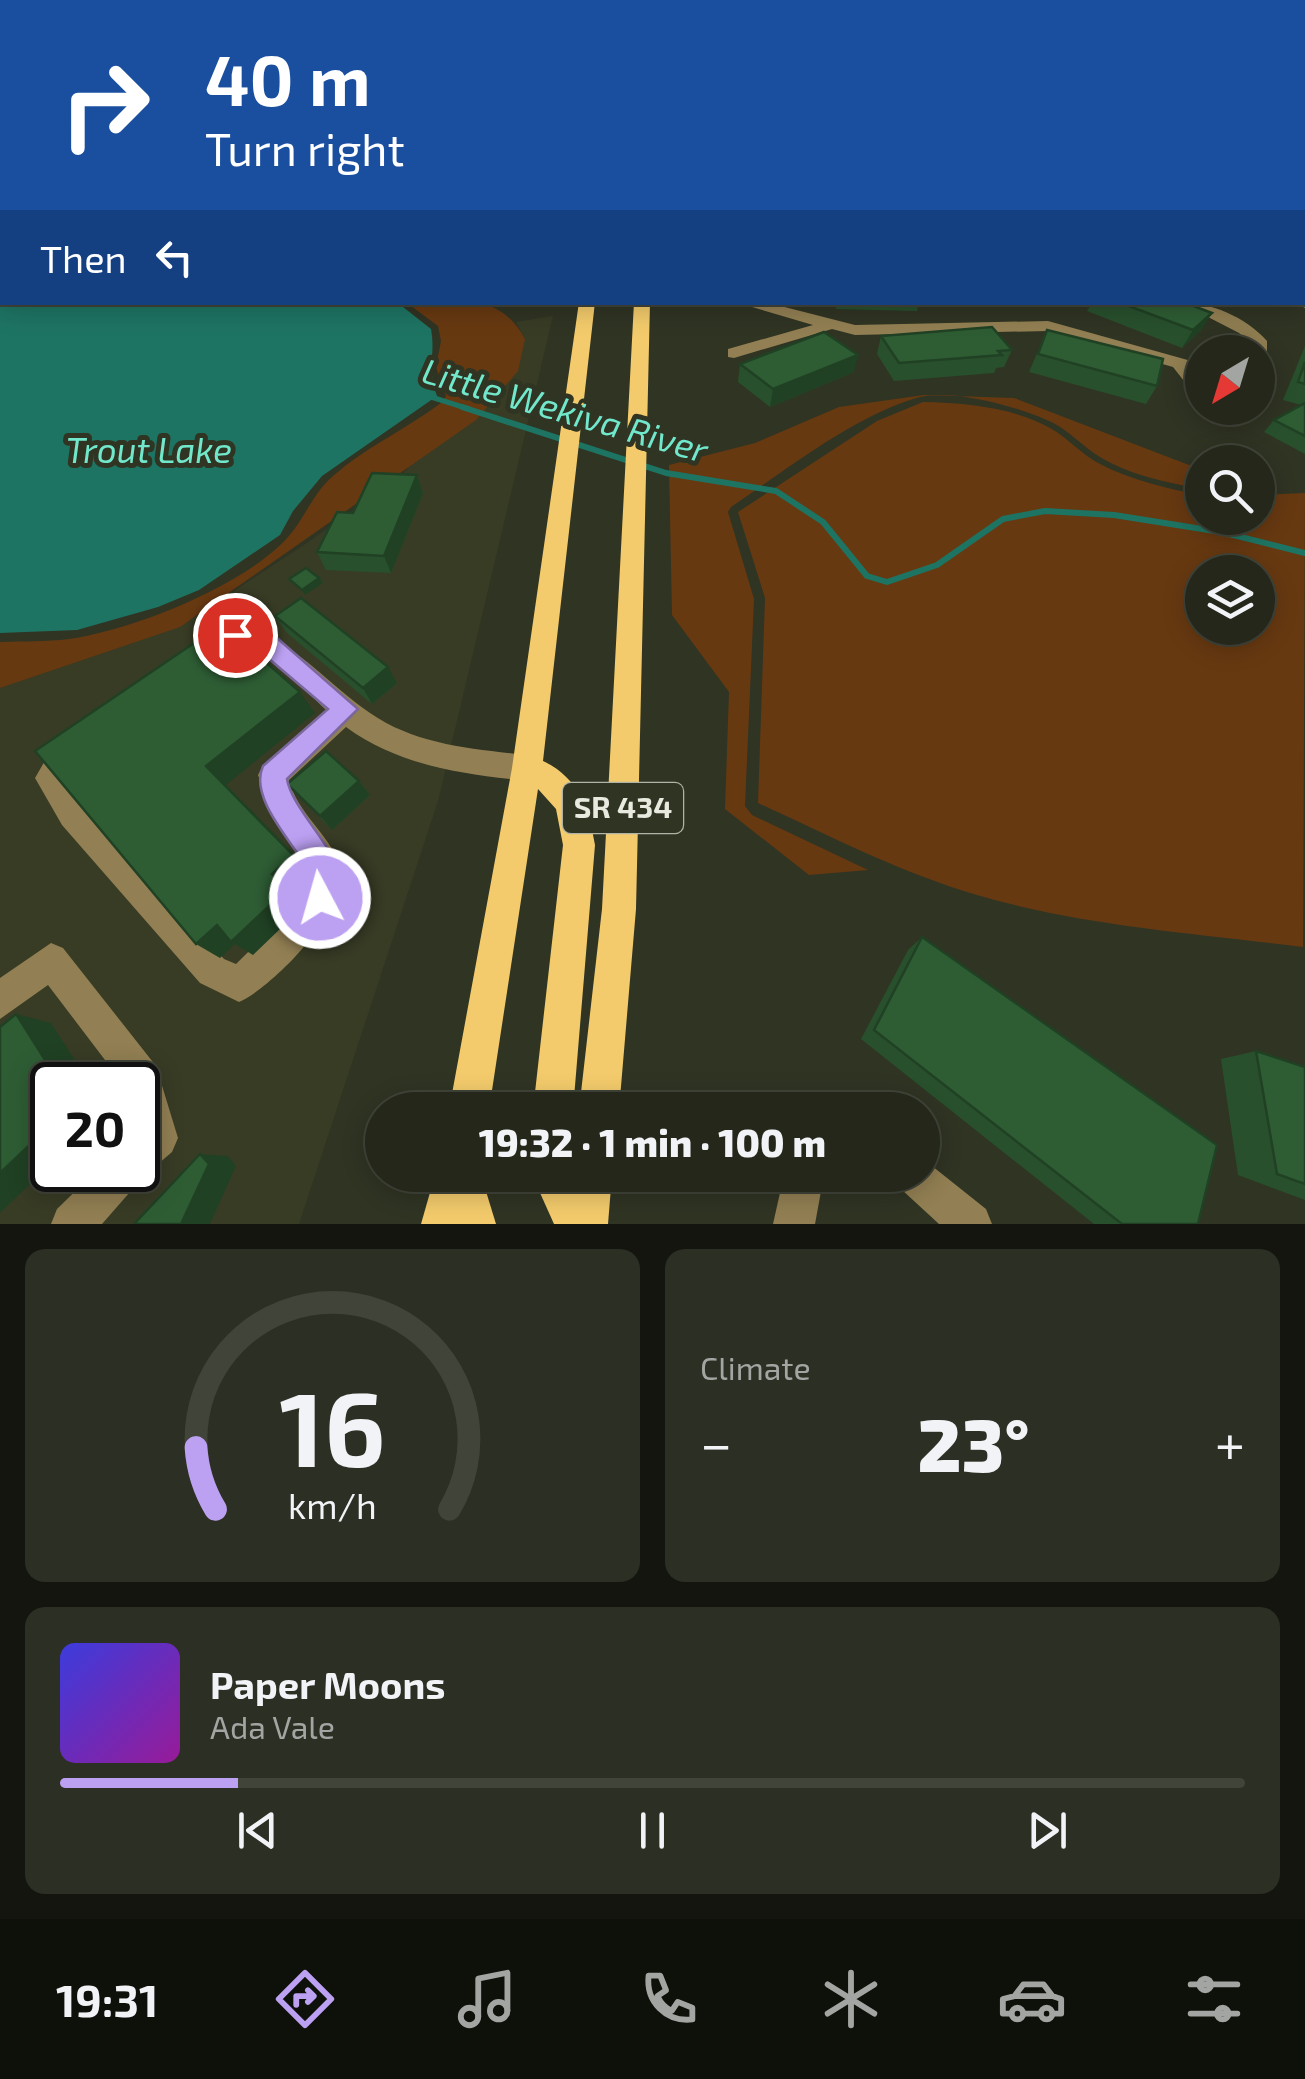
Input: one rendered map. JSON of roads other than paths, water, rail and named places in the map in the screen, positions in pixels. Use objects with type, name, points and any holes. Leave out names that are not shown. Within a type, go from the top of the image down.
[{"type":"main road","name":"SR 434","points":[[472,1092],[527,768],[586,305]]},
{"type":"main road","name":"SR 434","points":[[601,1092],[619,909],[642,305]]},
{"type":"main road","points":[[527,768],[556,782],[566,794],[575,808],[579,845],[556,1092]]},
{"type":"main road","points":[[442,1224],[452,1192]]},
{"type":"main road","points":[[464,1192],[475,1224]]},
{"type":"main road","points":[[560,1192],[576,1224]]},
{"type":"main road","points":[[587,1224],[590,1192]]},
{"type":"street","points":[[756,305],[831,324],[896,330],[1048,326],[1185,365]]},
{"type":"street","points":[[1193,305],[1252,335]]},
{"type":"street","points":[[734,353],[831,324]]},
{"type":"street","points":[[180,672],[235,635],[260,638],[375,730],[430,756],[527,768]]},
{"type":"street","points":[[105,728],[60,761],[50,778],[73,815],[212,971],[238,984],[281,949],[320,898],[326,871],[305,834],[276,799],[272,775],[346,709]]},
{"type":"street","points":[[0,1001],[50,960],[129,1062]]},
{"type":"street","points":[[72,1224],[104,1192]]},
{"type":"street","points":[[794,1224],[801,1192]]},
{"type":"street","points":[[934,1192],[971,1224]]},
{"type":"water","name":"Trout Lake","points":[[0,305],[401,305],[431,329],[432,376],[437,396],[322,476],[293,511],[280,535],[199,590],[158,607],[77,630],[0,633]]},
{"type":"waterway","name":"Little Wekiva River","points":[[428,396],[469,409]]},
{"type":"waterway","name":"Little Wekiva River","points":[[462,407],[666,473],[776,491],[823,522],[867,576],[887,582],[937,565],[1003,519],[1045,511],[1114,515],[1221,532],[1305,553]]}]
